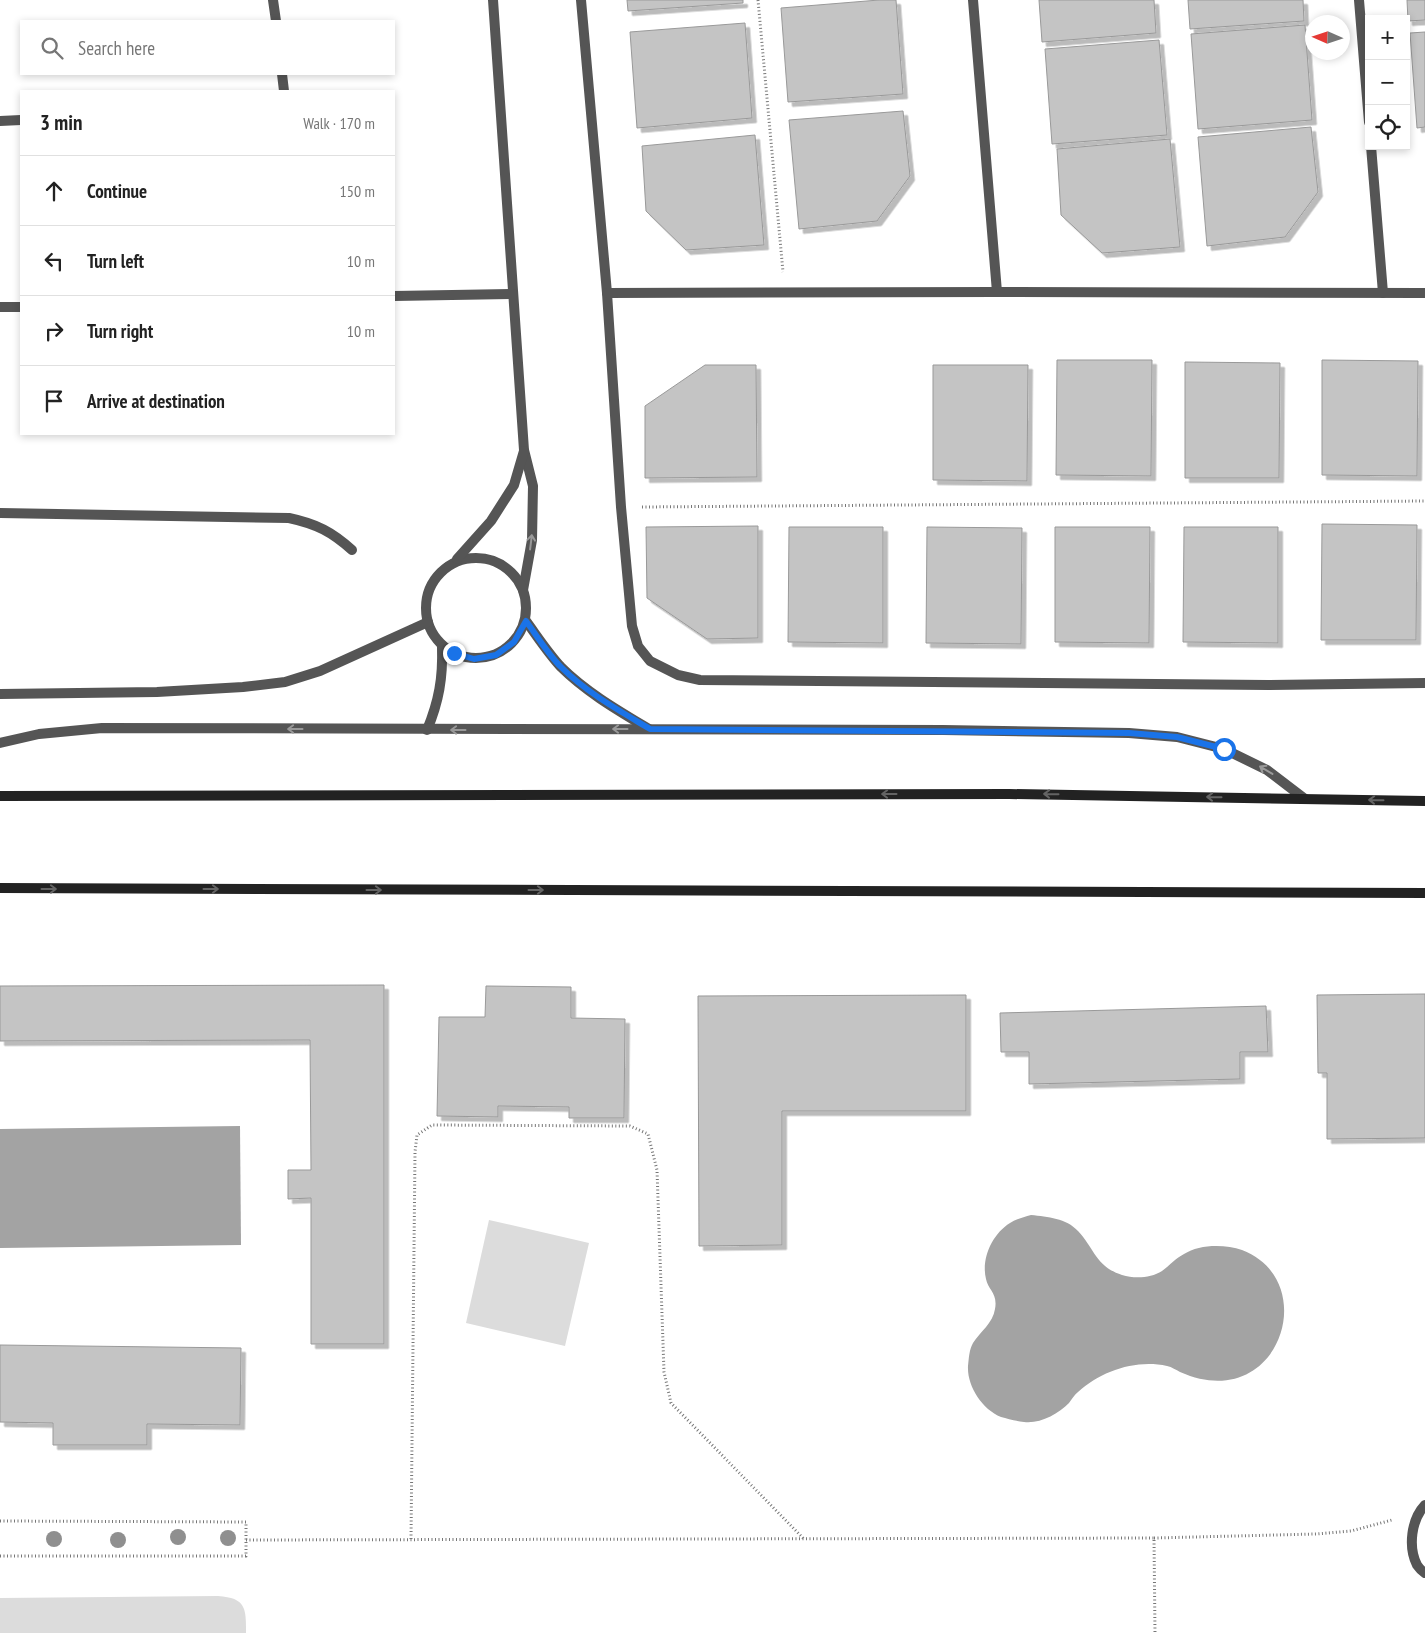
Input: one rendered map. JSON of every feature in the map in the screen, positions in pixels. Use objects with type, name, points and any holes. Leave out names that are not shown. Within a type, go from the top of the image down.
[{"type":"main road","points":[[0,796],[1009,794],[1425,801]]},
{"type":"main road","points":[[0,888],[1425,893]]},
{"type":"street","points":[[273,0],[276,20]]},
{"type":"street","points":[[493,0],[524,450],[533,486],[532,540],[523,590]]},
{"type":"street","points":[[581,0],[607,293],[621,507],[632,626],[638,646],[650,661],[678,675],[700,680],[1268,685],[1425,683]]},
{"type":"street","points":[[972,0],[997,292]]},
{"type":"street","points":[[1359,0],[1368,105]]},
{"type":"street","points":[[282,75],[284,90]]},
{"type":"street","points":[[0,121],[20,120]]},
{"type":"street","points":[[1371,150],[1383,293]]},
{"type":"street","points":[[607,293],[1425,293]]},
{"type":"street","points":[[395,296],[513,294]]},
{"type":"street","points":[[0,307],[20,307]]},
{"type":"street","points":[[427,730],[440,690],[442,647],[428,622],[426,602],[433,582],[447,566],[457,559],[491,521],[514,484],[524,450]]},
{"type":"street","points":[[0,513],[289,518],[324,528],[352,550]]},
{"type":"street","points":[[442,647],[474,659],[496,655],[514,642],[526,621],[523,590],[514,575],[501,564],[484,558],[457,559]]},
{"type":"street","points":[[526,621],[561,667],[615,708],[650,729]]},
{"type":"street","points":[[0,694],[157,692],[243,687],[285,682],[320,671],[428,622]]},
{"type":"street","points":[[0,743],[39,734],[102,728],[650,729],[1129,733],[1177,737],[1224,749],[1267,770],[1305,799]]},
{"type":"street","points":[[1424,1508],[1414,1527],[1412,1546],[1418,1566],[1425,1574]]},
{"type":"path","points":[[758,0],[785,292]]},
{"type":"path","points":[[621,507],[1425,501]]},
{"type":"path","points":[[411,1539],[415,1152],[417,1135],[432,1125],[630,1126],[648,1134],[657,1170],[664,1372],[671,1403],[804,1539]]},
{"type":"path","points":[[246,1540],[1154,1538],[1316,1534],[1350,1531],[1387,1522],[1424,1508]]},
{"type":"path","points":[[0,1521],[246,1522],[246,1556],[0,1556]]},
{"type":"path","points":[[1154,1538],[1156,1633]]},
{"type":"shaded area","points":[[240,1126],[241,1245],[0,1248],[0,1129]]},
{"type":"shaded area","points":[[1031,1215],[1068,1223],[1078,1231],[1106,1267],[1127,1276],[1143,1277],[1158,1273],[1181,1256],[1197,1248],[1220,1246],[1242,1250],[1267,1266],[1280,1288],[1284,1314],[1278,1339],[1264,1361],[1243,1376],[1214,1381],[1180,1372],[1167,1366],[1143,1364],[1131,1366],[1120,1368],[1097,1378],[1077,1393],[1060,1411],[1042,1420],[1024,1422],[1001,1417],[982,1403],[973,1389],[968,1374],[969,1354],[973,1343],[994,1314],[996,1304],[994,1295],[987,1283],[985,1271],[989,1248],[998,1234],[1010,1223]]},
{"type":"shaded area","points":[[489,1220],[589,1243],[565,1346],[466,1323]]},
{"type":"shaded area","points":[[218,1596],[234,1599],[243,1606],[246,1617],[246,1633],[0,1633],[0,1598]]},
{"type":"building","points":[[627,0],[743,0],[743,3],[628,11]]},
{"type":"building","points":[[896,0],[903,94],[788,102],[781,8]]},
{"type":"building","points":[[1039,0],[1154,0],[1156,33],[1042,42]]},
{"type":"building","points":[[1188,0],[1303,0],[1304,21],[1190,29]]},
{"type":"building","points":[[1407,0],[1425,0],[1425,20],[1410,21],[1410,15],[1408,15]]},
{"type":"building","points":[[745,23],[752,118],[637,128],[630,32]]},
{"type":"building","points":[[1305,25],[1305,60],[1308,60],[1312,120],[1198,129],[1191,34]]},
{"type":"building","points":[[1425,32],[1425,127],[1417,128],[1410,33]]},
{"type":"building","points":[[1159,40],[1167,135],[1052,144],[1045,49]]},
{"type":"building","points":[[903,111],[910,176],[877,221],[799,229],[789,120]]},
{"type":"building","points":[[1311,127],[1318,192],[1285,237],[1207,246],[1198,137]]},
{"type":"building","points":[[755,135],[764,245],[686,250],[646,211],[642,146]]},
{"type":"building","points":[[1170,139],[1180,247],[1102,253],[1061,215],[1057,149]]},
{"type":"building","points":[[1057,360],[1152,360],[1151,476],[1056,475]]},
{"type":"building","points":[[1322,360],[1418,361],[1417,476],[1322,475]]},
{"type":"building","points":[[1185,362],[1280,363],[1279,478],[1185,478]]},
{"type":"building","points":[[705,365],[756,365],[757,477],[645,478],[645,406]]},
{"type":"building","points":[[933,365],[1028,365],[1027,481],[933,480]]},
{"type":"building","points":[[1322,524],[1417,525],[1416,640],[1321,640]]},
{"type":"building","points":[[758,526],[758,638],[707,639],[647,598],[646,527]]},
{"type":"building","points":[[789,527],[883,527],[883,643],[788,642]]},
{"type":"building","points":[[927,527],[1022,528],[1021,644],[926,643]]},
{"type":"building","points":[[1055,527],[1150,527],[1149,643],[1055,642]]},
{"type":"building","points":[[1184,527],[1278,527],[1278,643],[1183,642]]},
{"type":"building","points":[[384,985],[384,1344],[311,1344],[311,1198],[288,1199],[288,1170],[311,1170],[310,1040],[0,1041],[0,986]]},
{"type":"building","points":[[486,986],[571,987],[571,1018],[625,1019],[624,1118],[569,1118],[569,1107],[498,1106],[498,1117],[437,1116],[439,1017],[485,1017]]},
{"type":"building","points":[[1425,994],[1425,1138],[1327,1139],[1327,1073],[1318,1073],[1317,995]]},
{"type":"building","points":[[966,995],[966,1111],[782,1111],[782,1245],[699,1246],[698,996]]},
{"type":"building","points":[[1266,1006],[1268,1052],[1240,1052],[1240,1079],[1029,1084],[1029,1052],[1001,1052],[1000,1013]]},
{"type":"building","points":[[0,1345],[241,1348],[240,1425],[147,1424],[147,1445],[53,1445],[53,1423],[0,1422]]},
{"type":"route","points":[[454,653],[474,659],[496,655],[514,642],[526,621],[561,667],[615,708],[650,729],[1129,733],[1177,737],[1224,749]]}]
